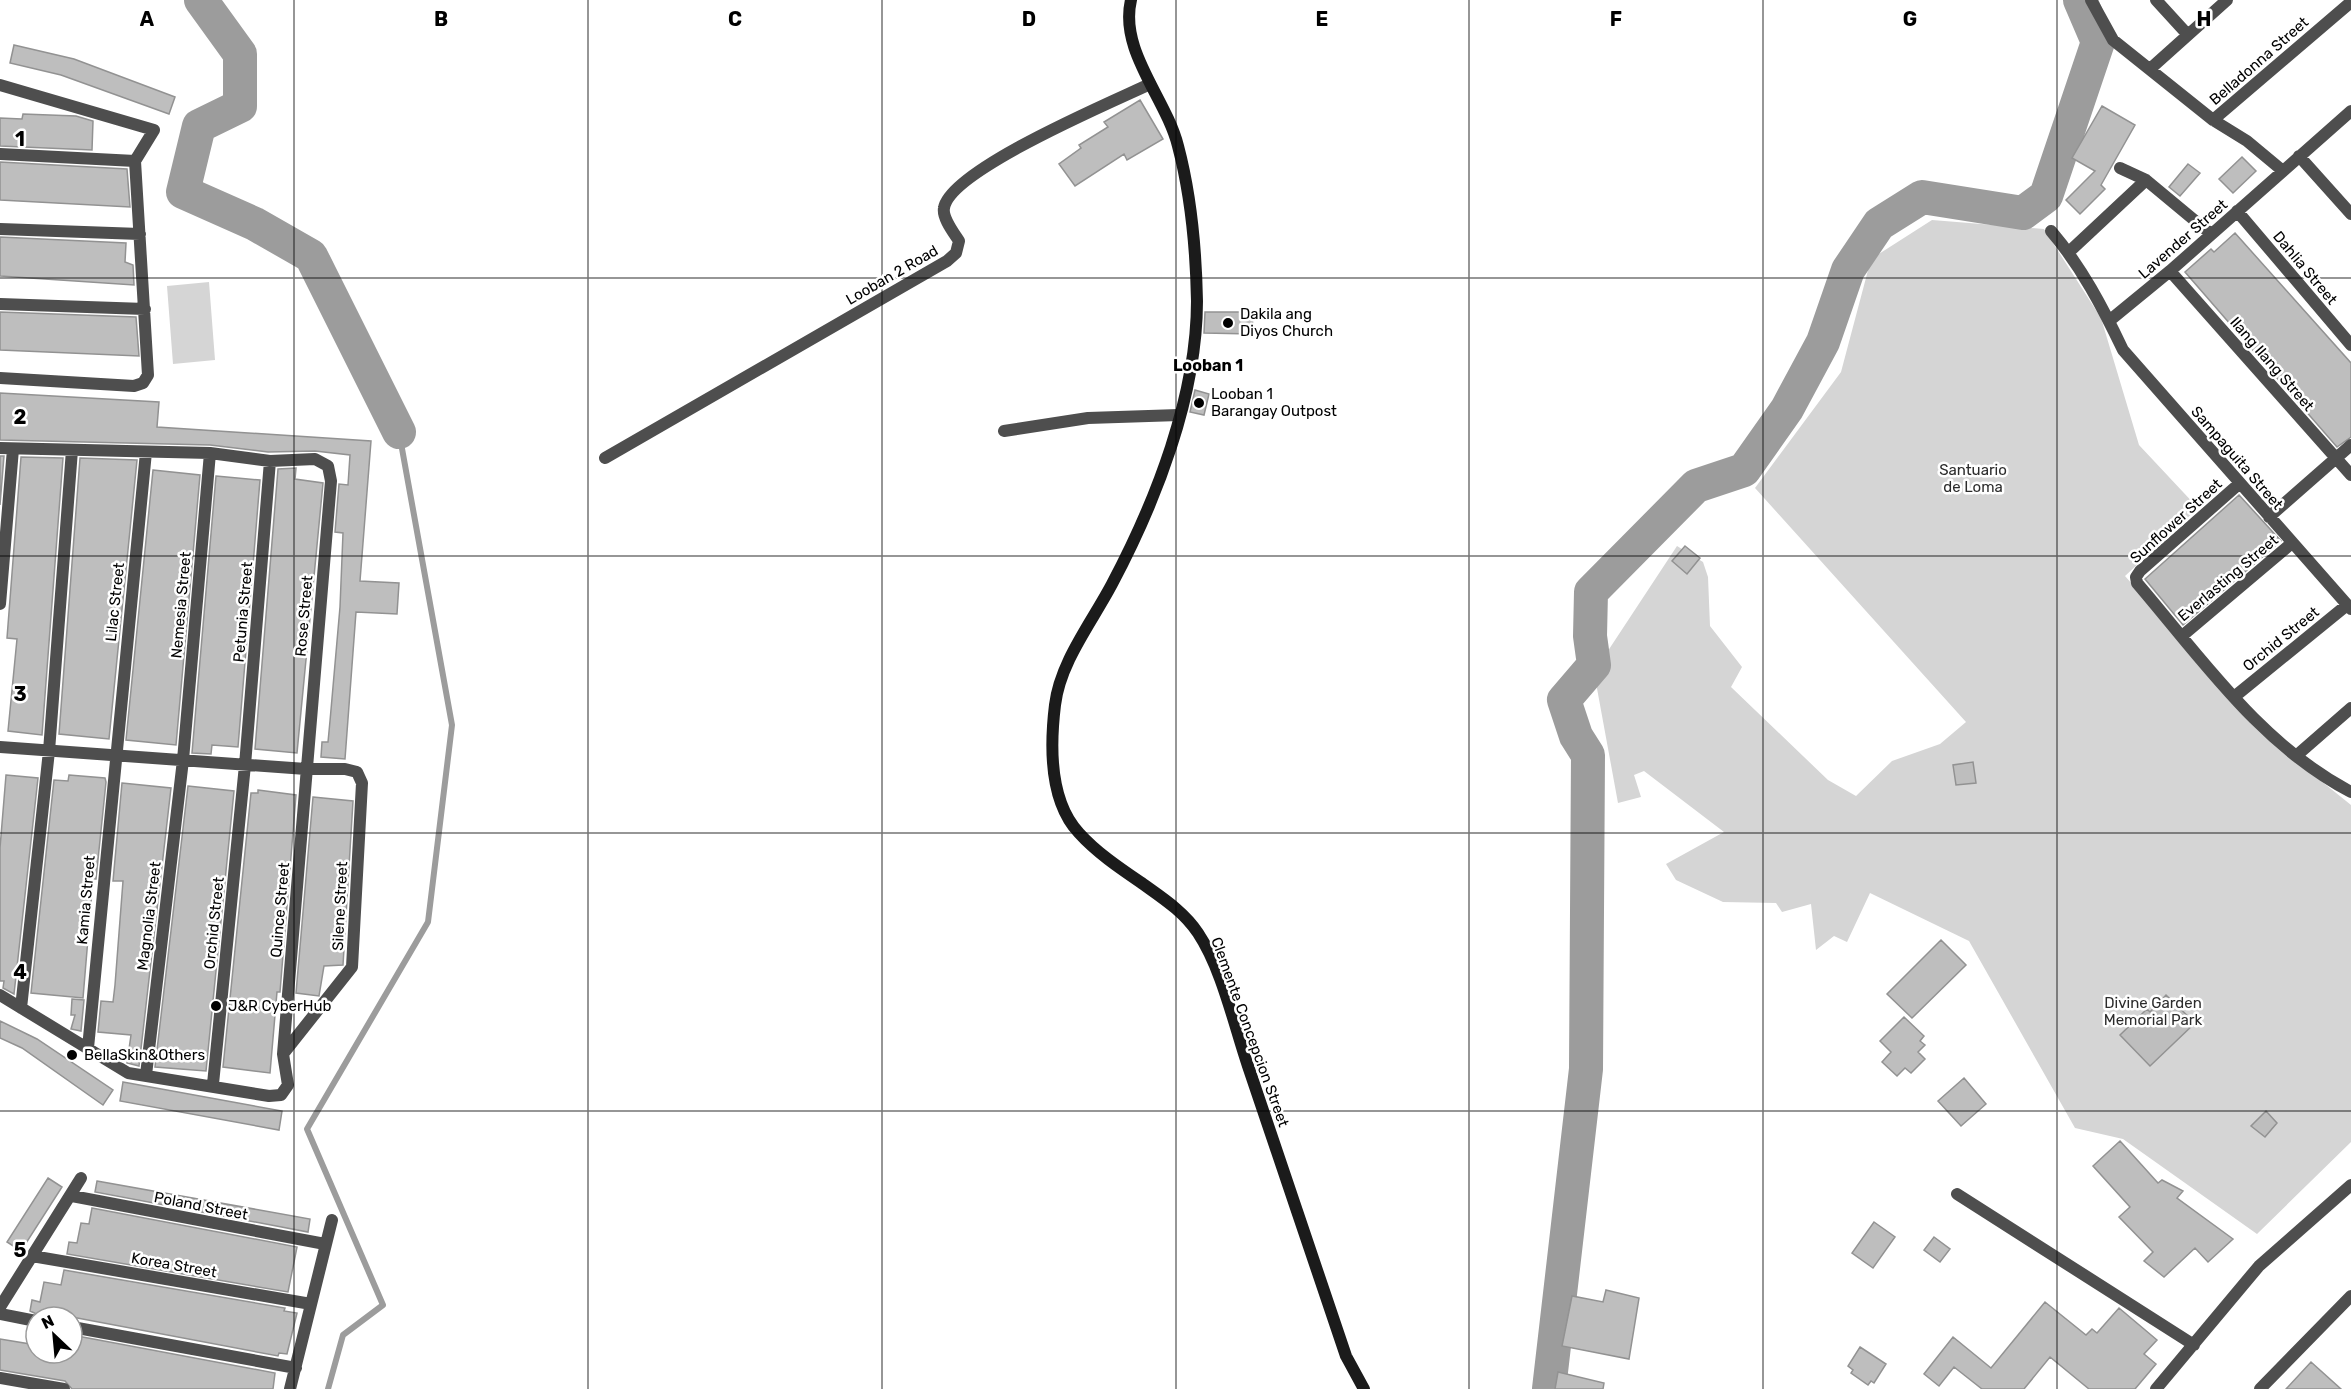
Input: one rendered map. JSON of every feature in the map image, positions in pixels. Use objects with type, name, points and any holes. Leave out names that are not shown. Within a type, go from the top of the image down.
[{"type":"street","points":[[1131,0],[1127,17],[1130,33],[1149,84]]},
{"type":"street","points":[[2091,0],[2113,40],[2213,120],[2247,141],[2278,174]]},
{"type":"street","points":[[2156,0],[2188,35]]},
{"type":"street","points":[[2150,69],[2227,0]]},
{"type":"street","name":"Belladonna Street","points":[[2213,120],[2351,2]]},
{"type":"street","name":"Clemente Concepcion Street","points":[[1149,84],[1168,114],[1179,147],[1193,237],[1197,303],[1191,368],[1179,415],[1143,523],[1066,671],[1055,702],[1053,779],[1076,831],[1110,861],[1185,916],[1200,936],[1226,1002],[1346,1356],[1364,1389]]},
{"type":"street","name":"Looban 2 Road","points":[[604,458],[947,261],[956,253],[959,241],[944,213],[944,206],[947,199],[967,180],[992,161],[1149,84]]},
{"type":"street","points":[[0,85],[154,130],[135,161],[148,375],[143,383],[134,386],[0,378]]},
{"type":"street","name":"Lavender Street","points":[[2109,321],[2170,271],[2351,111]]},
{"type":"street","points":[[0,154],[135,161]]},
{"type":"street","points":[[2300,156],[2351,214]]},
{"type":"street","points":[[2120,168],[2146,180],[2211,234]]},
{"type":"street","points":[[2069,252],[2146,180]]},
{"type":"street","name":"Dahlia Street","points":[[2237,211],[2350,342]]},
{"type":"street","points":[[0,229],[140,234]]},
{"type":"street","name":"Sampaguita Street","points":[[2052,231],[2069,252],[2123,350],[2349,607]]},
{"type":"street","name":"Ilang Ilang Street","points":[[2170,271],[2351,475]]},
{"type":"street","points":[[0,304],[145,309]]},
{"type":"street","points":[[1004,431],[1088,418],[1179,415]]},
{"type":"street","points":[[2269,517],[2351,445]]},
{"type":"street","points":[[0,448],[210,453],[270,461]]},
{"type":"street","points":[[0,604],[13,449]]},
{"type":"street","points":[[21,1008],[49,751],[72,450]]},
{"type":"street","name":"Lilac Street","points":[[114,755],[146,452]]},
{"type":"street","name":"Nemesia Street","points":[[183,760],[210,453]]},
{"type":"street","name":"Rose Street","points":[[270,461],[315,459],[328,466],[331,481],[306,769]]},
{"type":"street","name":"Petunia Street","points":[[245,765],[270,461]]},
{"type":"street","name":"Sunflower Street","points":[[2182,636],[2137,583],[2136,578],[2240,483]]},
{"type":"street","name":"Everlasting Street","points":[[2182,636],[2292,543]]},
{"type":"street","name":"Orchid Street","points":[[2234,696],[2349,607]]},
{"type":"street","points":[[2182,636],[2271,736],[2330,781],[2351,792]]},
{"type":"street","points":[[2296,756],[2351,708]]},
{"type":"street","points":[[0,747],[306,769]]},
{"type":"street","name":"Kamia Street","points":[[88,1048],[114,755]]},
{"type":"street","name":"Magnolia Street","points":[[146,1075],[183,760]]},
{"type":"street","name":"Orchid Street","points":[[213,1084],[245,765]]},
{"type":"street","name":"Silene Street","points":[[283,1054],[352,968],[362,783],[357,772],[345,769],[306,769]]},
{"type":"street","name":"Quince Street","points":[[213,1084],[269,1096],[281,1095],[288,1085],[283,1054],[306,769]]},
{"type":"street","points":[[0,996],[128,1072],[213,1084]]},
{"type":"street","points":[[0,1307],[72,1196],[81,1178]]},
{"type":"street","points":[[2156,1389],[2259,1266],[2351,1185]]},
{"type":"street","points":[[1957,1194],[2194,1345]]},
{"type":"street","name":"Poland Street","points":[[72,1196],[325,1244]]},
{"type":"street","points":[[290,1389],[332,1220]]},
{"type":"street","name":"Korea Street","points":[[32,1256],[311,1304]]},
{"type":"street","points":[[2260,1389],[2351,1296]]},
{"type":"street","points":[[0,1314],[24,1319]]},
{"type":"street","points":[[84,1329],[296,1368]]},
{"type":"street","points":[[0,1378],[64,1389]]},
{"type":"green space","points":[[1932,220],[2044,229],[2101,318],[2139,445],[2198,508],[2125,576],[2269,739],[2351,805],[2351,1142],[2257,1234],[2123,1139],[2075,1128],[1969,941],[1870,893],[1847,942],[1834,936],[1816,950],[1811,904],[1782,912],[1776,903],[1723,902],[1676,880],[1666,864],[1724,832],[1644,771],[1634,775],[1641,797],[1618,803],[1594,672],[1677,546],[1703,562],[1708,577],[1710,626],[1742,667],[1731,687],[1828,780],[1856,796],[1892,761],[1940,744],[1966,722],[1755,488],[1841,372],[1871,259]]},
{"type":"green space","points":[[209,282],[215,360],[173,364],[167,286]]},
{"type":"building","points":[[14,45],[74,59],[175,97],[169,114],[61,75],[10,63]]},
{"type":"building","points":[[1140,100],[1163,139],[1127,160],[1124,154],[1075,186],[1059,164],[1081,148],[1079,145],[1108,127],[1104,122]]},
{"type":"building","points":[[2102,106],[2135,125],[2101,185],[2105,189],[2080,214],[2066,200],[2095,171],[2072,158]]},
{"type":"building","points":[[23,114],[76,116],[93,121],[92,150],[0,146],[0,118],[22,119]]},
{"type":"building","points":[[2242,157],[2256,171],[2233,193],[2219,179]]},
{"type":"building","points":[[0,162],[127,169],[130,207],[0,200]]},
{"type":"building","points":[[2188,164],[2200,173],[2180,196],[2169,187]]},
{"type":"building","points":[[2235,233],[2351,363],[2351,437],[2337,447],[2185,272],[2211,249],[2214,252]]},
{"type":"building","points":[[0,237],[126,243],[125,262],[133,265],[134,285],[0,276]]},
{"type":"building","points":[[0,312],[136,317],[139,356],[0,350]]},
{"type":"building","name":"Dakila ang Diyos Church","points":[[1205,312],[1253,312],[1252,334],[1204,333]]},
{"type":"building","name":"Looban 1 Barangay Outpost","points":[[1195,390],[1209,394],[1204,415],[1190,412]]},
{"type":"building","points":[[0,393],[159,402],[157,427],[371,441],[360,581],[399,583],[397,614],[356,612],[345,759],[321,757],[322,742],[328,742],[340,607],[343,533],[335,532],[339,484],[348,485],[350,455],[315,451],[268,452],[210,445],[0,440]]},
{"type":"building","points":[[0,456],[4,456],[0,505]]},
{"type":"building","points":[[21,457],[63,458],[42,735],[8,731],[17,639],[7,638]]},
{"type":"building","points":[[80,458],[137,460],[109,739],[59,734]]},
{"type":"building","points":[[296,468],[295,479],[323,483],[297,753],[255,749],[278,469]]},
{"type":"building","points":[[153,470],[200,475],[176,745],[126,740]]},
{"type":"building","points":[[216,476],[260,480],[238,747],[212,745],[211,754],[192,753]]},
{"type":"building","points":[[2239,495],[2281,541],[2183,625],[2145,579]]},
{"type":"building","points":[[1685,546],[1700,558],[1687,574],[1672,561]]},
{"type":"building","points":[[1973,762],[1976,783],[1956,785],[1953,765]]},
{"type":"building","points":[[6,775],[38,778],[14,994],[3,988],[4,981],[0,981],[0,848]]},
{"type":"building","points":[[69,775],[105,778],[106,782],[96,879],[93,879],[83,998],[31,993],[54,780],[68,781]]},
{"type":"building","points":[[122,783],[171,788],[139,1066],[127,1063],[131,1035],[98,1032],[101,1001],[113,1002],[115,985],[123,881],[113,881]]},
{"type":"building","points":[[188,786],[234,791],[206,1071],[155,1067]]},
{"type":"building","points":[[258,790],[296,795],[280,992],[277,992],[270,1073],[223,1067],[251,793],[258,793]]},
{"type":"building","points":[[313,797],[353,801],[343,965],[324,966],[319,996],[296,993]]},
{"type":"building","points":[[1941,940],[1966,965],[1912,1018],[1887,994]]},
{"type":"building","points":[[2166,995],[2195,1023],[2150,1066],[2120,1035],[2147,1009],[2150,1012]]},
{"type":"building","points":[[72,999],[84,1000],[81,1031],[71,1029],[75,1015],[71,1015]]},
{"type":"building","points":[[1904,1017],[1924,1036],[1920,1041],[1925,1045],[1918,1052],[1925,1059],[1911,1073],[1905,1068],[1897,1076],[1882,1062],[1891,1052],[1880,1041]]},
{"type":"building","points":[[0,1021],[37,1039],[113,1090],[103,1105],[22,1048],[0,1038]]},
{"type":"building","points":[[1964,1078],[1986,1104],[1961,1126],[1938,1101]]},
{"type":"building","points":[[123,1082],[282,1111],[279,1130],[120,1101]]},
{"type":"building","points":[[2266,1111],[2277,1123],[2265,1137],[2251,1126]]},
{"type":"building","points":[[2120,1141],[2158,1183],[2162,1180],[2183,1191],[2177,1198],[2233,1239],[2208,1262],[2195,1248],[2164,1277],[2144,1261],[2153,1252],[2119,1217],[2130,1207],[2093,1166]]},
{"type":"building","points":[[48,1178],[62,1187],[21,1251],[7,1242]]},
{"type":"building","points":[[97,1181],[310,1219],[308,1232],[95,1192]]},
{"type":"building","points":[[92,1208],[297,1247],[288,1292],[67,1254],[69,1242],[77,1243],[81,1223],[89,1224]]},
{"type":"building","points":[[1874,1222],[1895,1237],[1873,1268],[1852,1253]]},
{"type":"building","points":[[1934,1237],[1950,1249],[1940,1262],[1924,1250]]},
{"type":"building","points":[[64,1270],[285,1308],[284,1311],[297,1313],[287,1354],[279,1353],[278,1356],[84,1319],[84,1305],[31,1305],[32,1300],[40,1302],[44,1282],[61,1285]]},
{"type":"building","points":[[1606,1290],[1639,1298],[1629,1359],[1562,1346],[1572,1296],[1603,1302]]},
{"type":"building","points":[[2045,1302],[2086,1335],[2092,1329],[2097,1333],[2119,1308],[2157,1340],[2144,1354],[2156,1364],[2135,1389],[2089,1389],[2050,1357],[2024,1389],[1982,1389],[1954,1367],[1939,1386],[1924,1374],[1953,1337],[1991,1368]]},
{"type":"building","points":[[84,1337],[275,1373],[273,1389],[72,1389],[65,1381],[0,1370],[0,1339],[24,1343],[24,1365],[84,1365]]},
{"type":"building","points":[[1860,1347],[1886,1364],[1874,1383],[1871,1381],[1868,1385],[1851,1373],[1853,1370],[1848,1366]]},
{"type":"building","points":[[2311,1362],[2341,1389],[2286,1389]]},
{"type":"building","points":[[1558,1372],[1604,1383],[1603,1389],[1555,1389]]},
{"type":"waterway","points":[[201,0],[240,54],[240,106],[199,126],[183,192],[255,224],[311,256],[399,432]]},
{"type":"waterway","points":[[1549,1389],[1586,1069],[1588,755],[1576,736],[1564,700],[1594,665],[1590,636],[1591,592],[1696,486],[1744,470],[1787,409],[1823,342],[1848,270],[1879,224],[1922,197],[2023,213],[2046,196],[2098,42],[2080,0]]},
{"type":"waterway","points":[[328,1389],[343,1335],[383,1305],[307,1129],[428,922],[452,725],[399,432]]},
{"type":"place","name":"Dakila ang Diyos Church","points":[[1228,323]]},
{"type":"place","name":"Looban 1 Barangay Outpost","points":[[1199,403]]},
{"type":"place","name":"J&R CyberHub","points":[[216,1006]]},
{"type":"place","name":"BellaSkin&Others","points":[[72,1055]]},
{"type":"district","name":"Looban 1","points":[[1208,365]]},
{"type":"park label","name":"Santuario de Loma","points":[[1973,478]]},
{"type":"park label","name":"Divine Garden Memorial Park","points":[[2153,1012]]}]
